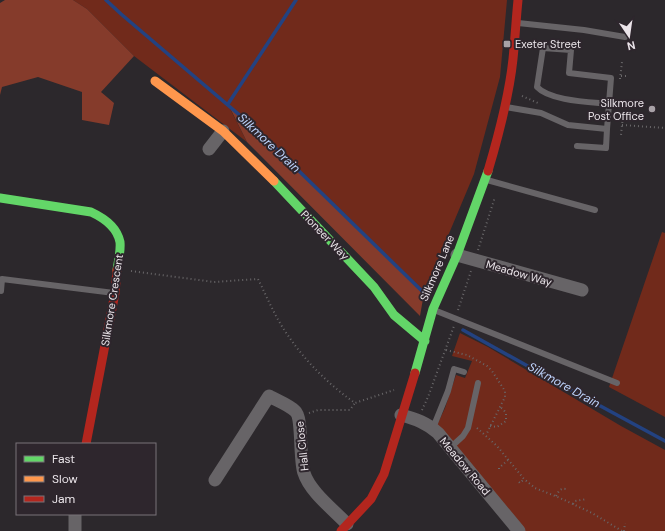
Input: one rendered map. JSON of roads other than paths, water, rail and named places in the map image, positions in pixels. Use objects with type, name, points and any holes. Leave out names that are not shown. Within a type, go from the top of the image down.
[{"type":"street","name":"Silkmore Lane","points":[[344,528],[371,499],[384,474],[425,341],[433,309],[457,255],[485,179],[496,145],[505,107],[513,59],[518,0]]},
{"type":"street","name":"Pioneer Way","points":[[155,81],[223,131],[257,163],[374,287],[394,315],[425,341]]},
{"type":"street","points":[[210,149],[223,131]]},
{"type":"street","name":"Silkmore Crescent","points":[[0,198],[91,212],[104,218],[115,230],[120,243],[115,293],[86,443]]},
{"type":"street","name":"Meadow Way","points":[[457,255],[582,290]]},
{"type":"street","name":"Hall Close","points":[[215,480],[269,396],[296,411],[299,417],[301,456],[304,473],[310,486],[344,528]]},
{"type":"street","name":"Meadow Road","points":[[401,415],[417,419],[433,428],[451,447],[519,531]]},
{"type":"street","points":[[75,515],[75,531]]},
{"type":"lane","points":[[516,23],[584,30],[625,37]]},
{"type":"lane","points":[[577,146],[606,148],[611,78],[569,73],[571,50],[543,48],[537,87],[541,91],[569,100],[609,104]]},
{"type":"lane","points":[[505,107],[541,113],[568,125],[607,130]]},
{"type":"lane","points":[[485,179],[595,210]]},
{"type":"lane","points":[[1,291],[2,279],[115,293]]},
{"type":"lane","points":[[433,309],[617,383]]},
{"type":"lane","points":[[433,428],[448,392],[454,369],[464,372]]},
{"type":"lane","points":[[451,447],[463,436],[468,428],[478,383]]},
{"type":"waterway","name":"Silkmore Drain","points":[[106,0],[257,130],[424,293]]},
{"type":"waterway","points":[[228,104],[296,0]]},
{"type":"waterway","name":"Silkmore Drain","points":[[463,330],[665,441]]},
{"type":"place","name":"Exeter Street","points":[[507,44]]},
{"type":"place","name":"Silkmore Post Office","points":[[652,109]]}]
